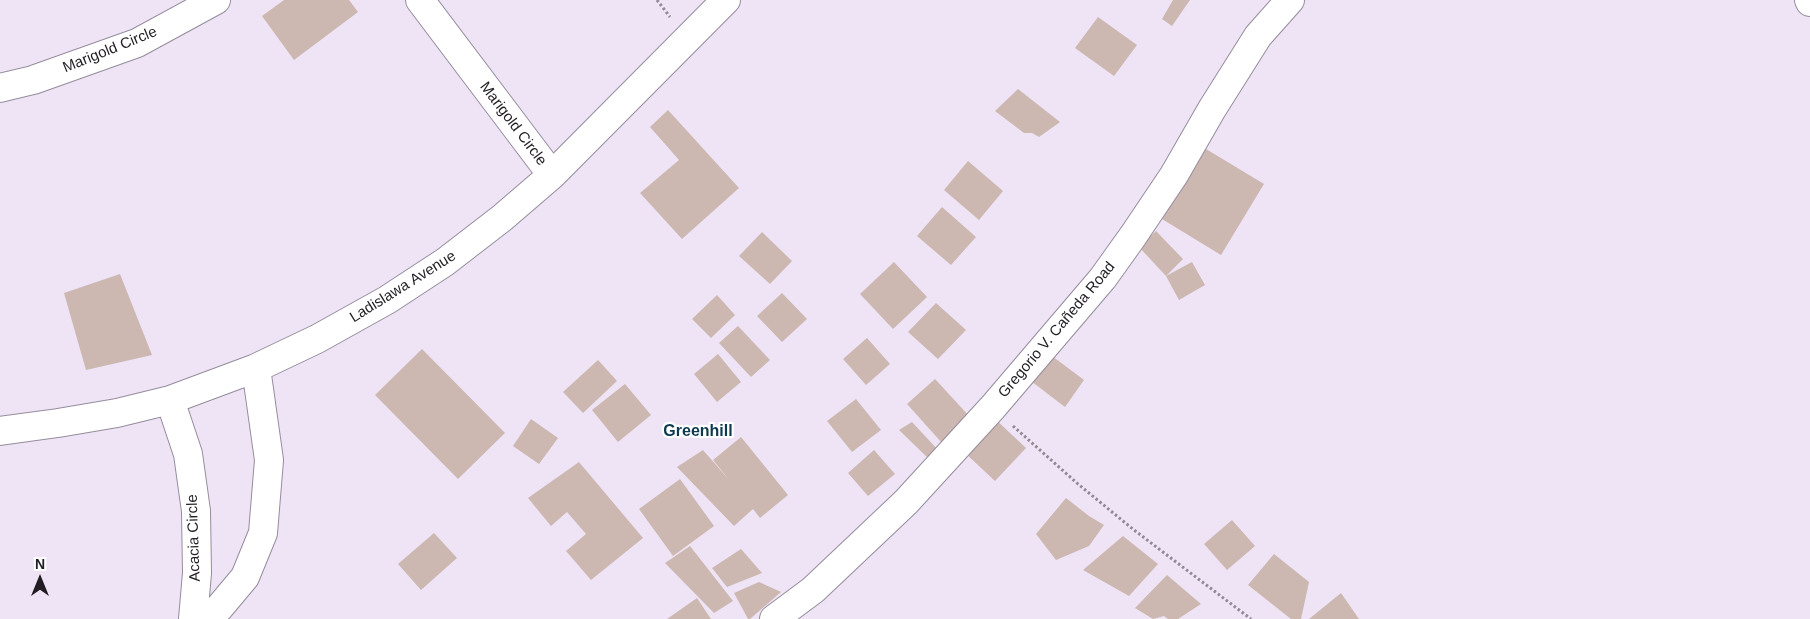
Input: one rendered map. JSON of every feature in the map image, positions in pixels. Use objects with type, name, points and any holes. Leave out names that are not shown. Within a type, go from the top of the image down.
[{"type":"street","name":"Marigold Circle","points":[[0,88],[33,80],[137,43],[216,0]]},
{"type":"street","name":"Marigold Circle","points":[[420,0],[552,175]]},
{"type":"street","name":"Ladislawa Avenue","points":[[0,431],[117,413],[170,400],[256,368],[317,339],[404,289],[445,262],[502,218],[552,175],[726,0]]},
{"type":"street","name":"Gregorio V. Cañeda Road","points":[[774,619],[813,590],[906,502],[993,407],[1102,278],[1134,236],[1174,175],[1212,109],[1258,36],[1290,0]]},
{"type":"street","points":[[205,619],[220,608],[245,577],[263,533],[269,460],[256,368]]},
{"type":"street","name":"Acacia Circle","points":[[170,400],[188,454],[196,511],[197,573],[193,619]]},
{"type":"path","points":[[993,407],[1078,484],[1120,519],[1251,619]]},
{"type":"building","points":[[284,0],[349,0],[358,12],[294,60],[262,16]]},
{"type":"building","points":[[1173,0],[1190,0],[1172,26],[1162,19]]},
{"type":"building","points":[[1098,17],[1137,45],[1114,76],[1075,48]]},
{"type":"building","points":[[1018,89],[1060,122],[1039,137],[1032,133],[1024,133],[995,111]]},
{"type":"building","points":[[668,110],[739,188],[682,239],[640,193],[679,160],[650,127]]},
{"type":"building","points":[[1206,149],[1264,184],[1221,255],[1162,219]]},
{"type":"building","points":[[968,161],[1003,191],[979,220],[944,190]]},
{"type":"building","points":[[942,207],[976,237],[951,265],[917,236]]},
{"type":"building","points":[[1156,231],[1183,259],[1166,276],[1139,247]]},
{"type":"building","points":[[762,232],[792,261],[770,284],[739,256]]},
{"type":"building","points":[[894,262],[927,297],[893,329],[860,294]]},
{"type":"building","points":[[1192,262],[1205,285],[1179,300],[1166,276]]},
{"type":"building","points":[[120,274],[152,355],[86,370],[64,293]]},
{"type":"building","points":[[782,293],[807,319],[782,342],[757,316]]},
{"type":"building","points":[[717,295],[735,315],[711,338],[692,319]]},
{"type":"building","points":[[936,303],[966,330],[938,359],[908,332]]},
{"type":"building","points":[[738,326],[770,360],[751,377],[719,343]]},
{"type":"building","points":[[867,338],[890,364],[866,385],[843,359]]},
{"type":"building","points":[[422,349],[505,433],[458,479],[375,395]]},
{"type":"building","points":[[1048,353],[1084,380],[1065,407],[1027,378]]},
{"type":"building","points":[[718,354],[741,382],[717,402],[694,374]]},
{"type":"building","points":[[598,360],[617,381],[583,413],[563,392]]},
{"type":"building","points":[[935,379],[970,417],[942,443],[907,404]]},
{"type":"building","points":[[625,384],[651,415],[618,442],[592,410]]},
{"type":"building","points":[[856,399],[881,430],[852,452],[827,421]]},
{"type":"building","points":[[994,418],[1026,448],[995,481],[963,451]]},
{"type":"building","points":[[531,419],[558,438],[539,464],[513,446]]},
{"type":"building","points":[[912,422],[938,450],[928,458],[899,430]]},
{"type":"building","points":[[741,437],[788,495],[760,518],[753,509],[734,526],[677,467],[703,450],[730,481],[713,460]]},
{"type":"building","points":[[874,450],[895,474],[868,496],[848,473]]},
{"type":"building","points":[[579,462],[643,538],[591,580],[566,551],[586,534],[567,512],[551,526],[528,498]]},
{"type":"building","points":[[680,479],[714,526],[673,556],[639,509]]},
{"type":"building","points":[[1066,498],[1104,525],[1089,546],[1056,560],[1036,534]]},
{"type":"building","points":[[1232,520],[1255,546],[1227,570],[1204,544]]},
{"type":"building","points":[[434,533],[457,558],[421,590],[398,564]]},
{"type":"building","points":[[1123,536],[1158,564],[1129,596],[1083,570]]},
{"type":"building","points":[[690,546],[733,601],[714,613],[665,563]]},
{"type":"building","points":[[741,549],[762,573],[727,587],[712,568]]},
{"type":"building","points":[[1274,554],[1309,582],[1301,619],[1291,619],[1248,585]]},
{"type":"building","points":[[1167,575],[1201,604],[1178,619],[1168,619],[1164,616],[1153,619],[1135,608]]},
{"type":"building","points":[[759,582],[781,592],[748,619],[734,593]]},
{"type":"building","points":[[1341,593],[1359,619],[1309,619]]},
{"type":"building","points":[[697,598],[711,619],[667,619]]},
{"type":"district","name":"Greenhill","points":[[698,432]]}]
